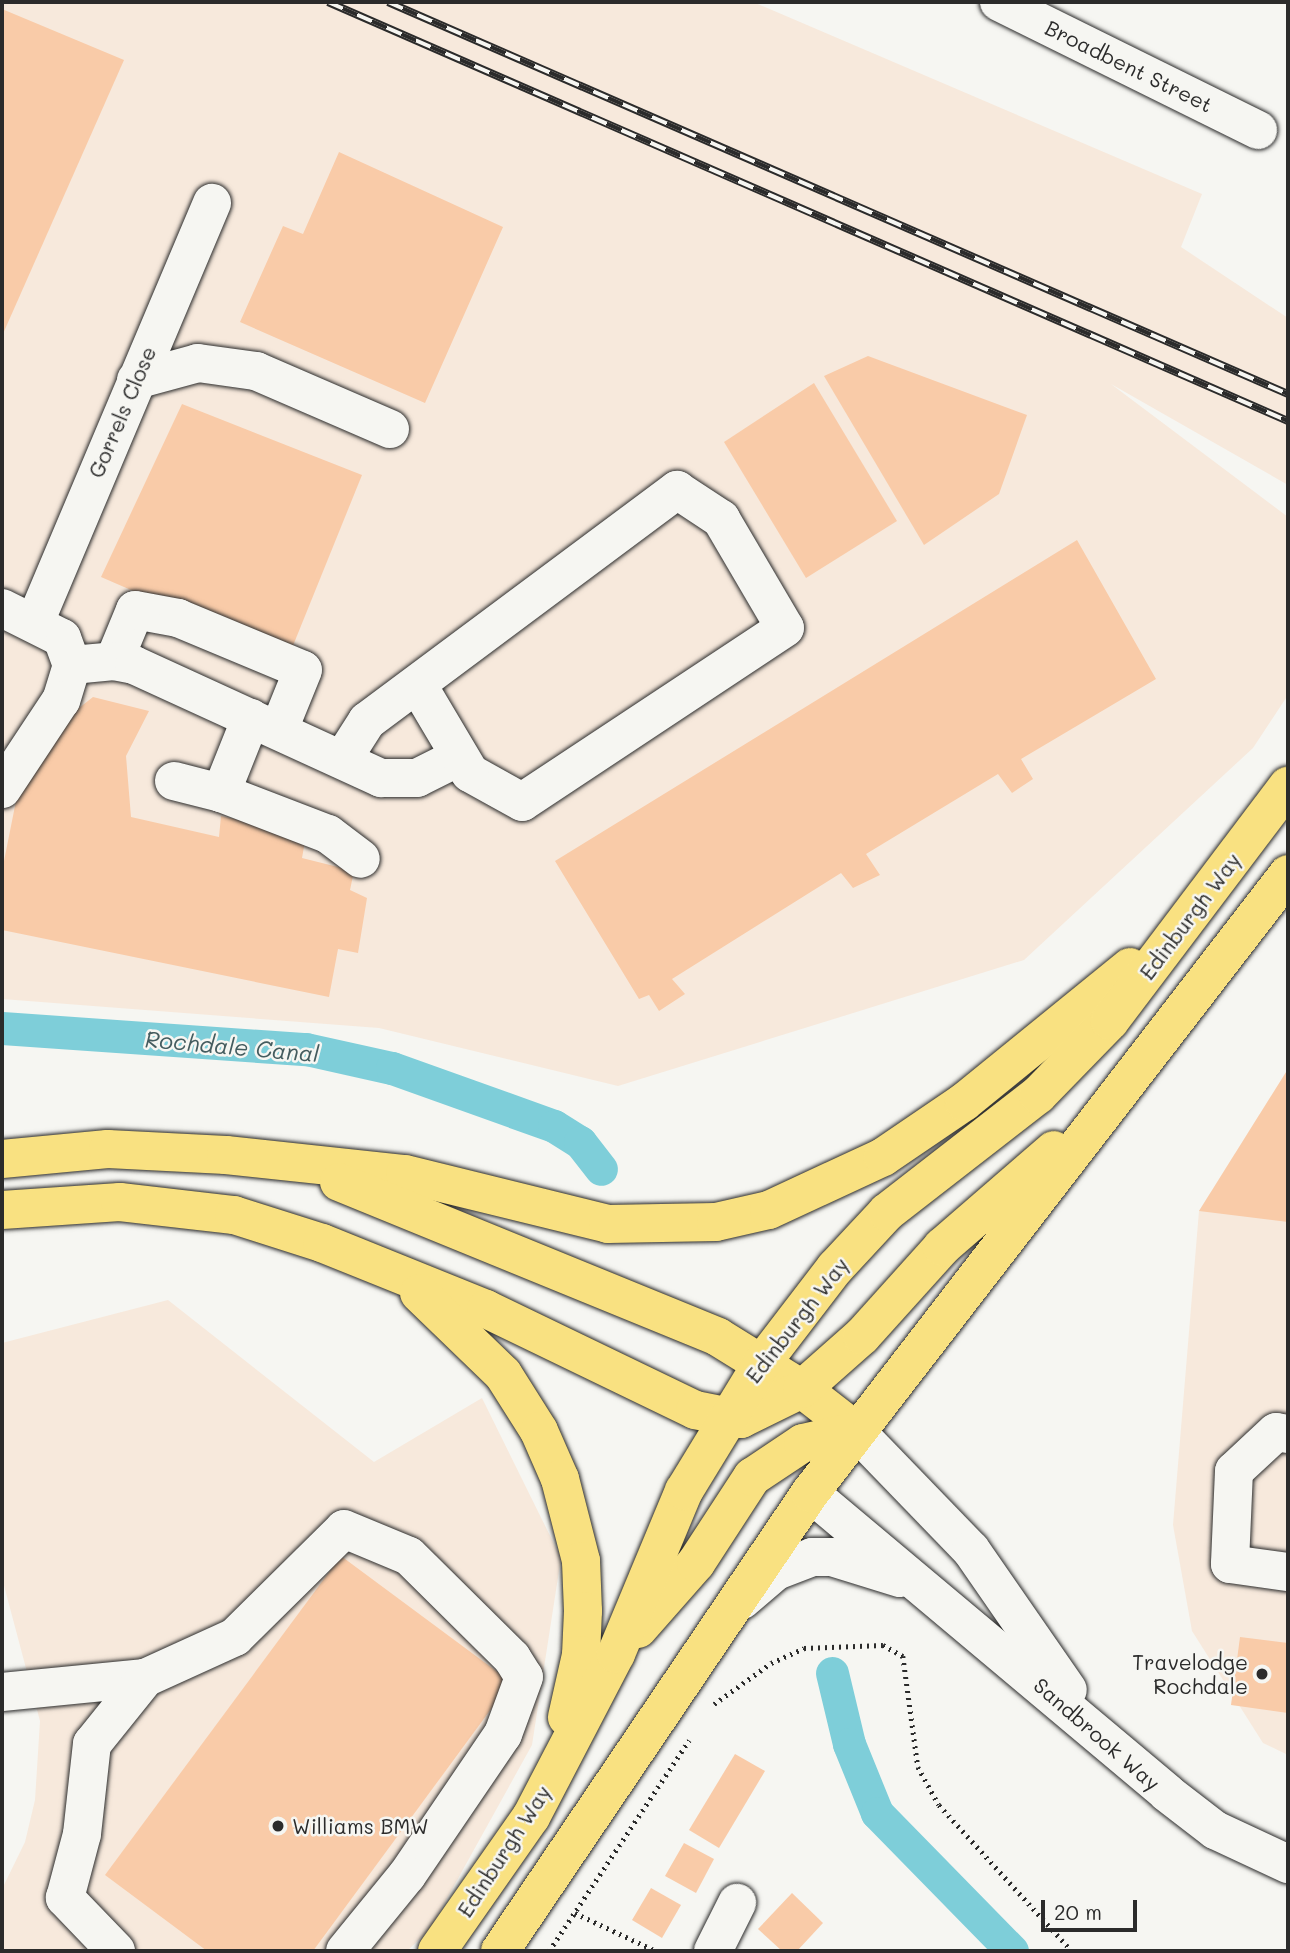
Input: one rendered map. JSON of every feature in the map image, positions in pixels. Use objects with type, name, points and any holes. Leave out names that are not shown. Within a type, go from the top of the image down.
[{"type":"highway","name":"Edinburgh Way","points":[[438,1951],[531,1817],[616,1654],[684,1491],[723,1418],[762,1363],[835,1268],[887,1212],[1038,1095],[1110,1021],[1288,786]]},
{"type":"highway","points":[[500,1951],[810,1493],[1288,874]]},
{"type":"highway","points":[[8,1158],[165,1150],[405,1174],[608,1224],[663,1227],[769,1210],[883,1157],[964,1102],[1198,908]]},
{"type":"highway","points":[[723,1418],[760,1413],[802,1389],[862,1336],[942,1247],[1120,1092]]},
{"type":"highway","points":[[285,1162],[397,1202],[693,1326],[762,1363],[802,1389],[856,1431]]},
{"type":"highway","points":[[12,1209],[120,1202],[234,1215],[486,1309],[649,1390],[723,1418],[810,1493]]},
{"type":"highway","points":[[396,1274],[453,1321],[503,1374],[539,1432],[560,1479],[580,1561],[581,1655],[571,1707],[531,1817]]},
{"type":"highway","points":[[616,1654],[696,1563],[752,1477],[772,1461],[811,1440],[856,1431]]},
{"type":"street","name":"Broadbent Street","points":[[999,2],[1258,130]]},
{"type":"street","name":"Gorrels Close","points":[[18,615],[135,380],[212,203]]},
{"type":"street","points":[[135,380],[198,363],[256,371],[390,429]]},
{"type":"street","points":[[344,757],[367,721],[419,687],[677,490],[721,519],[785,628],[522,802],[470,774],[419,687]]},
{"type":"street","points":[[114,661],[135,610],[178,618],[303,670],[220,793]]},
{"type":"street","points":[[2,789],[61,700],[72,665],[62,638],[18,615]]},
{"type":"street","points":[[72,665],[114,661],[389,778],[417,778],[458,757]]},
{"type":"street","points":[[174,781],[220,793],[328,834],[361,859]]},
{"type":"street","points":[[856,1431],[971,1550],[1093,1727]]},
{"type":"street","points":[[1288,1434],[1276,1432],[1234,1471],[1230,1564],[1288,1572]]},
{"type":"street","name":"Sandbrook Way","points":[[810,1493],[1215,1830],[1288,1864]]},
{"type":"street","points":[[2,1692],[145,1678],[235,1637],[344,1529],[409,1556],[512,1658],[524,1677],[503,1734],[407,1875],[345,1951]]},
{"type":"street","name":"Sandbrook Way","points":[[729,1610],[776,1571],[812,1557],[832,1558],[919,1584]]},
{"type":"street","points":[[116,1951],[65,1899],[82,1834],[92,1744],[145,1678]]},
{"type":"street","points":[[713,1951],[737,1903]]},
{"type":"path","points":[[708,1712],[731,1687],[804,1647],[883,1645],[903,1656],[918,1767],[939,1805],[1072,1951]]},
{"type":"path","points":[[549,1951],[693,1735]]},
{"type":"path","points":[[574,1913],[656,1951]]},
{"type":"shaded area","points":[[2,2],[753,2],[1202,194],[1181,247],[1288,318],[1288,485],[1111,384],[1288,517],[1288,695],[1253,748],[1024,960],[618,1086],[379,1028],[2,999]]},
{"type":"shaded area","points":[[1288,1069],[1288,1755],[1263,1743],[1192,1631],[1173,1525],[1199,1211]]},
{"type":"shaded area","points":[[168,1300],[374,1462],[482,1398],[561,1558],[532,1745],[430,1929],[407,1951],[2,1951],[2,1889],[25,1842],[35,1800],[40,1721],[2,1578],[2,1343]]},
{"type":"building","points":[[2,9],[124,60],[2,336]]},
{"type":"building","points":[[339,152],[503,227],[425,403],[240,322],[283,226],[303,234]]},
{"type":"building","points":[[868,356],[1027,415],[999,494],[924,545],[824,376]]},
{"type":"building","points":[[814,383],[897,521],[806,578],[724,442]]},
{"type":"building","points":[[182,404],[362,475],[288,658],[101,577]]},
{"type":"building","points":[[1077,540],[1156,679],[1021,759],[1033,779],[1012,793],[998,774],[866,854],[880,875],[853,888],[841,873],[672,979],[685,994],[659,1011],[649,995],[639,999],[555,861]]},
{"type":"building","points":[[93,697],[149,711],[126,756],[131,817],[219,837],[221,816],[306,835],[302,858],[354,871],[350,890],[367,898],[358,953],[338,949],[329,997],[2,930],[2,871],[16,801],[36,742]]},
{"type":"building","points":[[1288,1069],[1288,1222],[1199,1211]]},
{"type":"building","points":[[341,1556],[511,1682],[313,1951],[207,1951],[105,1875]]},
{"type":"building","name":"Travelodge Rochdale","points":[[1240,1637],[1288,1643],[1288,1713],[1231,1705]]},
{"type":"building","points":[[735,1754],[765,1771],[719,1848],[689,1830]]},
{"type":"building","points":[[684,1843],[714,1859],[696,1893],[665,1876]]},
{"type":"building","points":[[651,1888],[681,1905],[662,1938],[632,1920]]},
{"type":"building","points":[[792,1893],[823,1923],[797,1951],[782,1951],[758,1929]]},
{"type":"waterway","name":"Rochdale Canal","points":[[2,1028],[306,1049],[392,1068],[554,1126],[580,1142],[601,1169]]},
{"type":"waterway","name":"Rochdale Canal","points":[[832,1673],[849,1744],[877,1813],[1012,1951]]},
{"type":"railway","points":[[328,2],[1288,421]]},
{"type":"railway","points":[[388,2],[1288,394]]},
{"type":"place","name":"Travelodge Rochdale","points":[[1262,1674]]},
{"type":"place","name":"Williams BMW","points":[[278,1826]]}]
